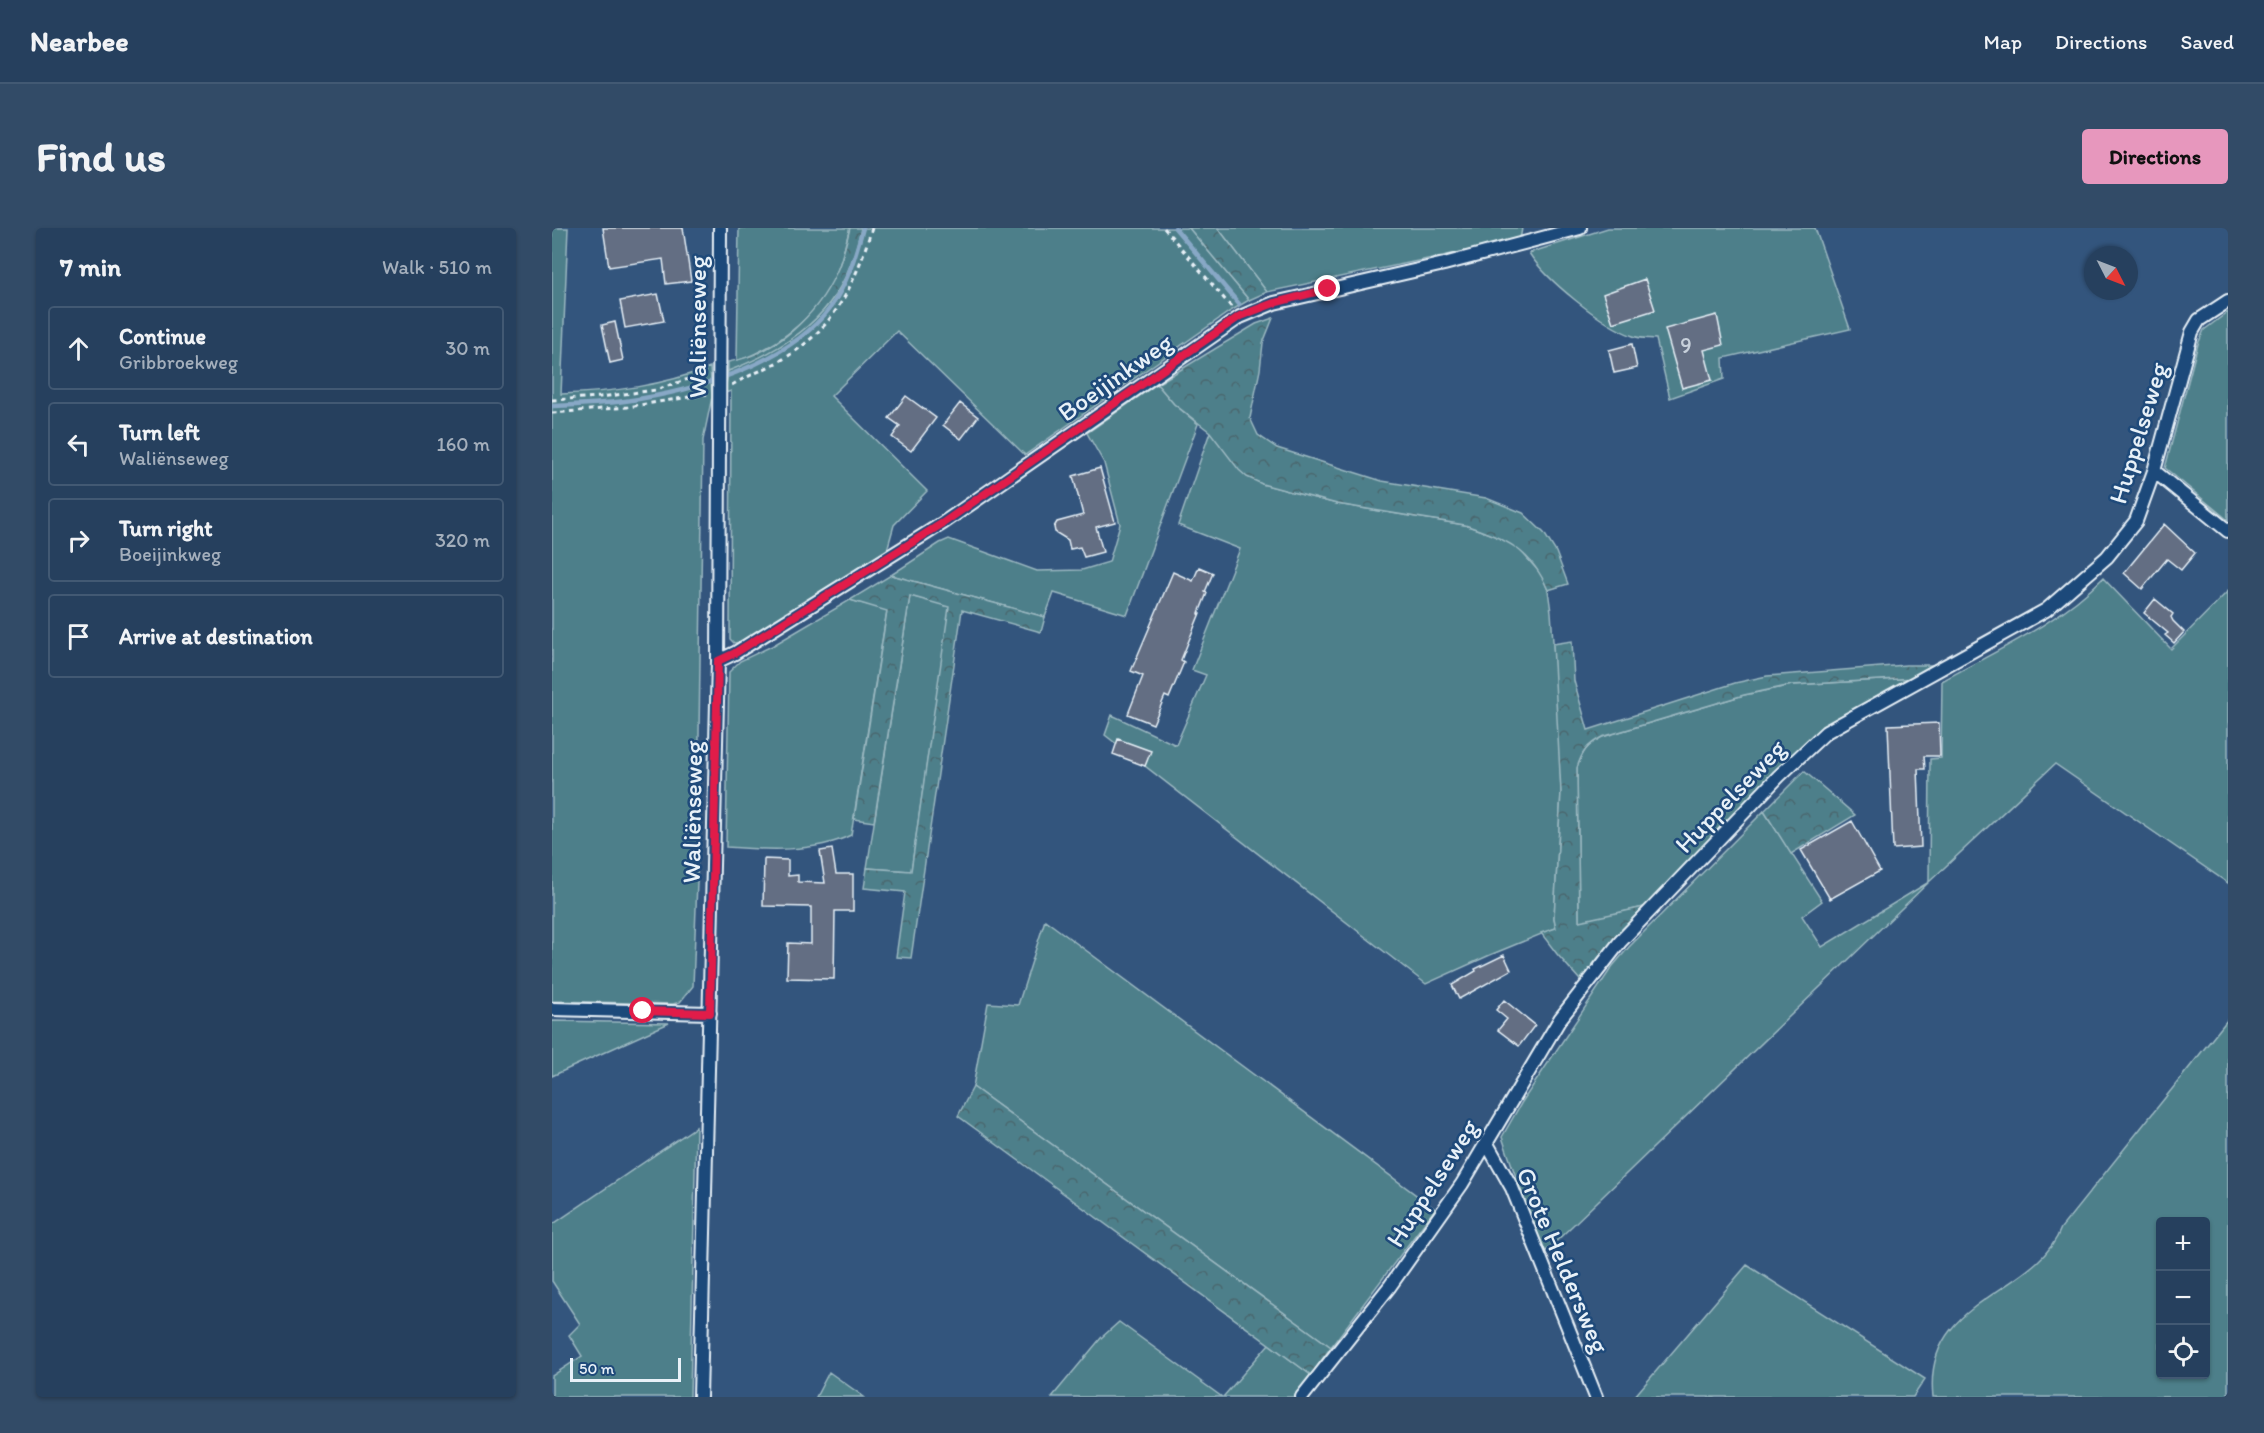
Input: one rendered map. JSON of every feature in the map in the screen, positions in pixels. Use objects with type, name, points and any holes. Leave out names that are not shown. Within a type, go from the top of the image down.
[{"type":"street","name":"Waliënseweg","points":[[700,1397],[718,661],[720,392],[715,361],[720,228]]},
{"type":"street","name":"Boeijinkweg","points":[[718,661],[735,653],[943,523],[1240,316],[1274,303],[1444,264],[1580,228]]},
{"type":"street","name":"Huppelseweg","points":[[1302,1397],[1390,1286],[1462,1184],[1560,1019],[1620,942],[1779,776],[1826,732],[2046,610],[2107,557],[2136,521],[2154,471],[2192,332],[2199,320],[2228,302]]},
{"type":"street","points":[[2154,471],[2228,531]]},
{"type":"street","points":[[552,1009],[710,1013]]},
{"type":"street","name":"Grote Heldersweg","points":[[1486,1142],[1512,1188],[1596,1397]]},
{"type":"path","points":[[552,413],[628,407],[720,392],[794,352],[821,329],[845,298],[872,228]]},
{"type":"path","points":[[1164,228],[1240,316]]},
{"type":"path","points":[[552,400],[656,390],[700,375],[715,361]]},
{"type":"green space","points":[[552,228],[568,228],[561,394],[637,387],[674,379],[710,367],[712,397],[703,440],[697,882],[693,986],[680,1002],[673,1004],[552,1001]]},
{"type":"green space","points":[[739,228],[850,228],[840,264],[822,300],[798,326],[784,337],[753,355],[737,361]]},
{"type":"green space","points":[[850,228],[861,228],[856,248],[840,287],[829,304],[815,319],[784,344],[728,371],[728,362],[745,358],[778,342],[806,318],[818,304],[836,273]]},
{"type":"green space","points":[[861,228],[1189,228],[1249,300],[1025,455],[897,331],[831,396],[927,491],[894,525],[887,550],[741,642],[734,643],[730,639],[731,391],[725,393],[728,371],[784,344],[815,319],[829,304],[853,259]]},
{"type":"green space","points":[[1189,228],[1218,228],[1267,292],[1249,300]]},
{"type":"green space","points":[[1218,228],[1522,228],[1520,240],[1267,292]]},
{"type":"green space","points":[[1608,228],[1815,228],[1850,329],[1723,358],[1724,379],[1670,398],[1656,339],[1633,336],[1591,312],[1548,276],[1529,253]]},
{"type":"green space","points":[[2228,312],[2228,520],[2165,468],[2198,344],[2204,330]]},
{"type":"green space","points":[[1273,318],[1263,343],[1250,418],[1258,435],[1277,448],[1382,481],[1486,498],[1523,513],[1544,533],[1556,552],[1568,584],[1548,590],[1533,564],[1515,547],[1504,540],[1465,525],[1337,504],[1262,484],[1247,477],[1239,470],[1210,432],[1174,404],[1157,384],[1256,324]]},
{"type":"green space","points":[[1157,384],[1174,404],[1198,424],[1127,615],[1054,593],[1045,617],[891,575],[949,539],[1037,571],[1082,570],[1109,562],[1120,524],[1104,463],[1087,433]]},
{"type":"green space","points":[[1210,432],[1262,484],[1337,504],[1465,525],[1504,539],[1518,548],[1541,574],[1548,590],[1551,612],[1559,730],[1561,792],[1554,918],[1556,928],[1426,984],[1105,735],[1112,715],[1176,745],[1206,675],[1192,670],[1240,549],[1178,525]]},
{"type":"green space","points":[[891,575],[1045,617],[1041,632],[962,610],[911,958],[896,957],[905,892],[864,888],[867,868],[911,871],[949,607],[910,596],[874,822],[854,819],[887,611],[850,600]]},
{"type":"green space","points":[[2103,578],[2171,649],[2228,591],[2228,883],[2055,764],[1929,882],[1930,759],[1941,758],[1942,681],[2047,622],[2067,609]]},
{"type":"green space","points":[[910,596],[950,606],[911,871],[867,868]]},
{"type":"green space","points":[[850,600],[887,610],[851,835],[822,845],[790,849],[726,847],[729,672],[740,661],[772,646]]},
{"type":"green space","points":[[1572,641],[1574,681],[1588,730],[1735,683],[1767,676],[1906,665],[1940,665],[1916,678],[1792,685],[1744,695],[1602,737],[1592,743],[1583,753],[1577,768],[1579,921],[1644,907],[1621,930],[1580,980],[1541,933],[1556,928],[1554,918],[1561,792],[1553,644]]},
{"type":"green space","points":[[1916,678],[1830,725],[1644,907],[1579,922],[1577,768],[1583,753],[1592,743],[1602,737],[1744,695],[1792,685]]},
{"type":"green space","points":[[1804,771],[1855,815],[1791,854],[1764,811]]},
{"type":"green space","points":[[1764,811],[1822,901],[1802,916],[1822,947],[1929,882],[1543,1254],[1502,1137],[1522,1102],[1612,967]]},
{"type":"green space","points":[[1045,920],[1435,1209],[1331,1347],[973,1087],[988,1003],[1018,1005]]},
{"type":"green space","points":[[2228,1019],[2228,1397],[1933,1397],[1934,1364],[1945,1338],[1962,1317],[2029,1269],[2048,1250],[2061,1228]]},
{"type":"green space","points":[[552,1021],[669,1023],[552,1076]]},
{"type":"green space","points":[[973,1087],[1331,1347],[1311,1375],[958,1116]]},
{"type":"green space","points":[[696,1127],[690,1397],[552,1397],[552,1376],[582,1356],[569,1335],[580,1324],[552,1281],[552,1225]]},
{"type":"green space","points":[[1747,1265],[1925,1379],[1913,1397],[1634,1397]]},
{"type":"green space","points":[[1119,1322],[1222,1397],[1052,1397],[1101,1338]]},
{"type":"green space","points":[[1269,1344],[1311,1375],[1294,1397],[1223,1397]]},
{"type":"green space","points":[[829,1372],[860,1394],[864,1397],[816,1397]]},
{"type":"building","points":[[603,228],[683,228],[691,281],[666,284],[663,259],[609,267]]},
{"type":"building","points":[[1645,279],[1655,310],[1613,323],[1603,294]]},
{"type":"building","points":[[658,294],[664,321],[625,328],[620,301]]},
{"type":"building","points":[[1717,315],[1723,345],[1704,350],[1712,380],[1682,388],[1665,329]]},
{"type":"building","points":[[615,322],[623,360],[610,363],[602,325]]},
{"type":"building","points":[[1632,344],[1637,368],[1614,373],[1609,350]]},
{"type":"building","points":[[906,396],[936,418],[911,451],[892,437],[900,426],[889,418]]},
{"type":"building","points":[[960,403],[978,417],[961,439],[943,425]]},
{"type":"building","points":[[1100,468],[1115,522],[1096,527],[1103,552],[1084,557],[1080,547],[1070,549],[1068,540],[1055,532],[1054,527],[1057,522],[1083,515],[1073,476]]},
{"type":"building","points":[[2164,524],[2195,553],[2181,570],[2167,559],[2142,589],[2124,573]]},
{"type":"building","points":[[1199,567],[1213,573],[1181,660],[1184,662],[1169,698],[1165,696],[1153,724],[1128,714],[1143,676],[1131,671],[1173,572],[1193,581]]},
{"type":"building","points":[[2155,599],[2173,614],[2171,617],[2173,621],[2184,632],[2174,643],[2165,635],[2168,633],[2144,613]]},
{"type":"building","points":[[1939,723],[1940,756],[1924,756],[1925,769],[1918,769],[1921,847],[1893,849],[1888,725]]},
{"type":"building","points":[[1118,739],[1151,751],[1145,766],[1113,754]]},
{"type":"building","points":[[1852,821],[1880,871],[1830,899],[1801,850]]},
{"type":"building","points":[[832,849],[836,874],[853,874],[853,911],[835,911],[834,979],[787,978],[788,943],[811,944],[811,907],[763,906],[764,859],[788,860],[788,876],[798,875],[798,882],[825,883],[820,851]]},
{"type":"building","points":[[1504,955],[1511,970],[1459,999],[1452,985],[1476,971],[1475,969]]},
{"type":"building","points":[[1504,1000],[1535,1025],[1519,1046],[1498,1030],[1507,1019],[1496,1010]]},
{"type":"waterway","points":[[552,406],[625,401],[679,391],[737,372],[764,360],[790,345],[812,328],[830,308],[846,279],[863,228]]},
{"type":"waterway","points":[[1175,228],[1239,304]]},
{"type":"route","points":[[643,1011],[710,1013],[718,661],[735,653],[943,523],[1240,316],[1274,303],[1328,289]]}]
